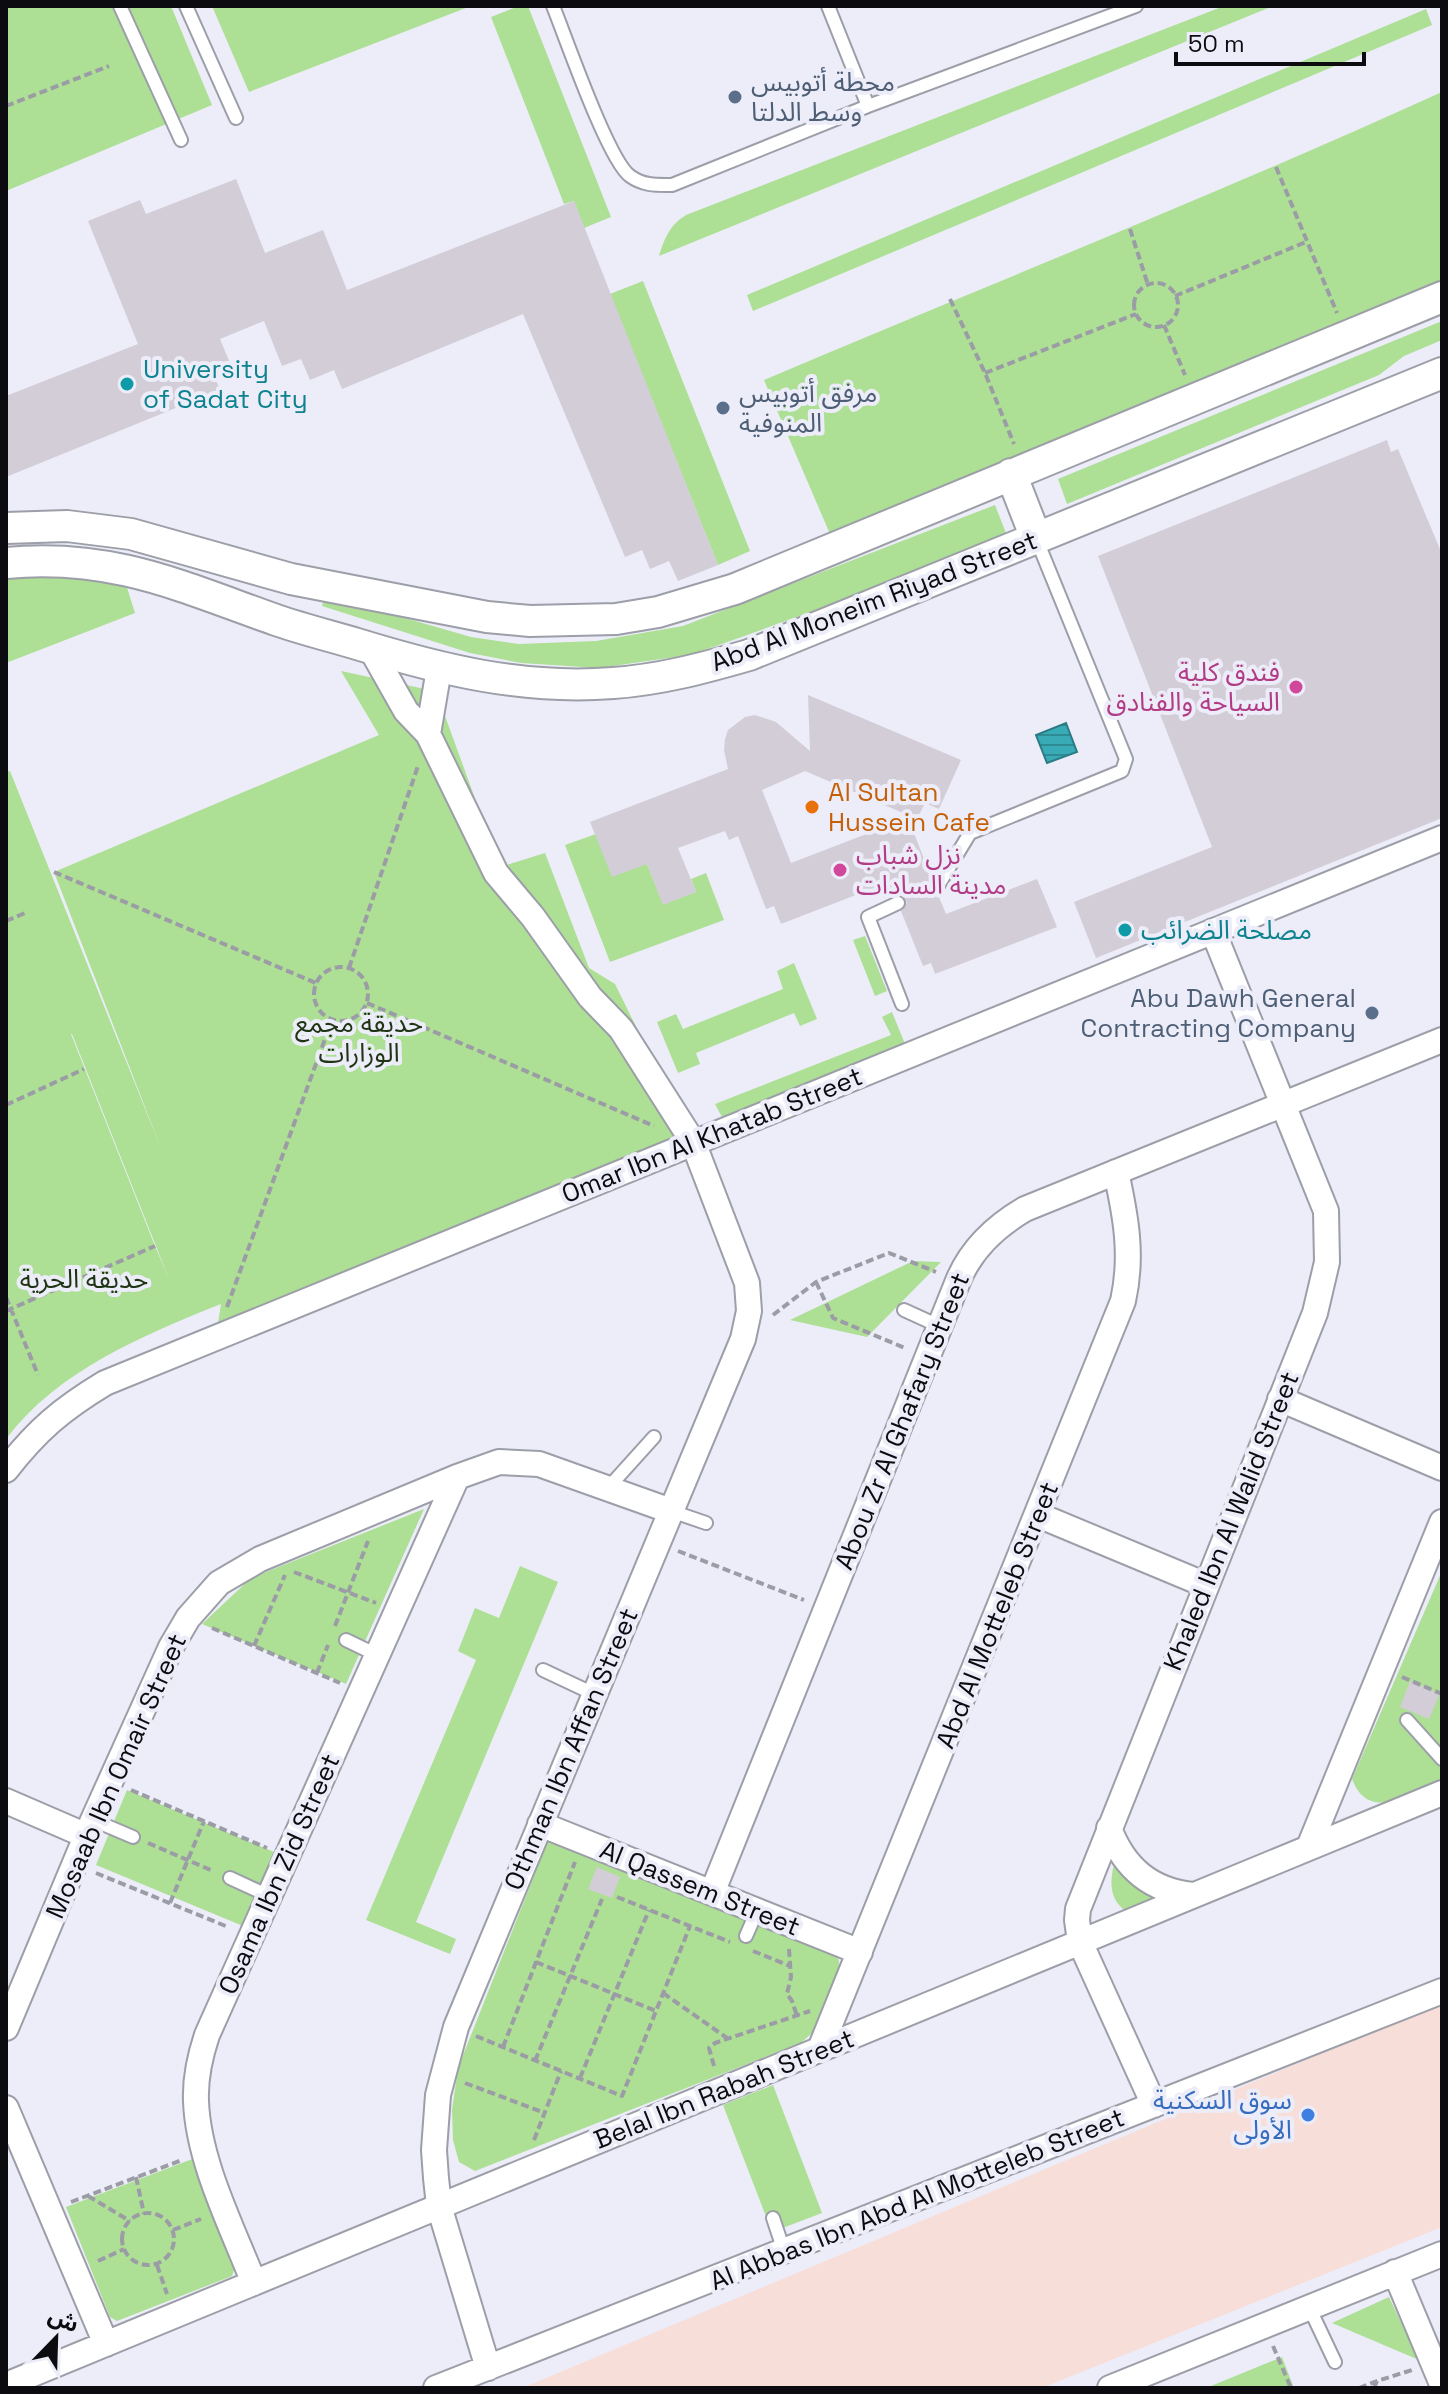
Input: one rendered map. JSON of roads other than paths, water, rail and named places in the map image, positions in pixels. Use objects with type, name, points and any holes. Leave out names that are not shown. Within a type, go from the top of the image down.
[{"type":"street","points":[[6,528],[67,526],[131,534],[291,579],[487,617],[544,622],[616,619],[658,612],[735,589],[1442,297]]},
{"type":"street","name":"Abd Al Moneim Riyad Street","points":[[6,563],[46,561],[120,568],[191,588],[279,621],[439,669],[507,681],[568,685],[614,683],[705,668],[749,655],[1442,373]]},
{"type":"street","points":[[1017,471],[1036,538]]},
{"type":"street","points":[[279,621],[291,579]]},
{"type":"street","name":"Othman Ibn Affan Street","points":[[371,649],[406,711],[428,734],[496,873],[533,917],[590,997],[621,1029],[693,1142],[747,1283],[749,1311],[743,1339],[456,2027],[442,2074],[434,2150],[439,2206],[488,2368]]},
{"type":"street","points":[[428,734],[439,669]]},
{"type":"street","name":"Omar Ibn Al Khatab Street","points":[[6,1470],[32,1437],[66,1407],[105,1383],[1442,838]]},
{"type":"street","name":"Khaled Ibn Al Walid Street","points":[[1154,2105],[1080,1942],[1078,1909],[1323,1288],[1328,1236],[1326,1211],[1213,931]]},
{"type":"street","name":"Abou Zr Al Ghafary Street","points":[[712,1893],[926,1357],[958,1281],[985,1239],[1025,1209],[1441,1043]]},
{"type":"street","name":"Abd Al Motteleb Street","points":[[820,2049],[1123,1301],[1130,1252],[1116,1172]]},
{"type":"street","points":[[1280,1399],[1442,1468]]},
{"type":"street","name":"Mosaab Ibn Omair Street","points":[[6,2028],[171,1647],[188,1618],[211,1591],[239,1570],[486,1465],[539,1464],[671,1511]]},
{"type":"street","name":"Osama Ibn Zid Street","points":[[254,2283],[204,2152],[197,2123],[195,2099],[201,2055],[207,2035],[457,1477]]},
{"type":"street","points":[[1038,1515],[1206,1585]]},
{"type":"street","points":[[1309,1847],[1442,1522]]},
{"type":"street","name":"Belal Ibn Rabah Street","points":[[6,2385],[1442,1793]]},
{"type":"street","points":[[6,1801],[90,1828]]},
{"type":"street","name":"Al Qassem Street","points":[[540,1824],[860,1952]]},
{"type":"street","points":[[1109,1828],[1124,1859],[1135,1872],[1163,1889],[1194,1895]]},
{"type":"street","name":"Al Abbas Ibn Abd Al Motteleb Street","points":[[436,2388],[1442,1991]]},
{"type":"street","points":[[6,2108],[106,2344]]},
{"type":"street","points":[[1110,2388],[1442,2254]]},
{"type":"street","points":[[1395,2272],[1438,2374]]},
{"type":"lane","points":[[120,6],[181,140]]},
{"type":"lane","points":[[186,6],[236,118]]},
{"type":"lane","points":[[553,6],[611,149],[628,175],[647,185],[672,185],[868,106],[1136,6]]},
{"type":"lane","points":[[828,6],[868,106]]},
{"type":"lane","points":[[936,889],[970,833],[1122,771],[1126,765],[1036,538]]},
{"type":"lane","points":[[898,903],[868,917],[902,1004]]},
{"type":"lane","points":[[904,1310],[939,1326]]},
{"type":"lane","points":[[608,1488],[654,1437]]},
{"type":"lane","points":[[671,1511],[706,1523]]},
{"type":"lane","points":[[346,1640],[377,1655]]},
{"type":"lane","points":[[543,1670],[594,1694]]},
{"type":"lane","points":[[1407,1720],[1442,1759]]},
{"type":"lane","points":[[90,1828],[133,1837]]},
{"type":"lane","points":[[230,1878],[269,1896]]},
{"type":"lane","points":[[747,1943],[757,1911]]},
{"type":"lane","points":[[773,2218],[784,2251]]},
{"type":"lane","points":[[1309,2307],[1335,2362]]},
{"type":"water","points":[[1066,723],[1077,752],[1047,763],[1036,735]]},
{"type":"place","name":"محطة أتوبيس وسط الدلتا","points":[[735,97]]},
{"type":"place","name":"University of Sadat City","points":[[127,384]]},
{"type":"place","name":"مرفق أتوبيس المنوفية","points":[[723,408]]},
{"type":"place","name":"فندق كلية السياحة والفنادق","points":[[1296,687]]},
{"type":"place","name":"Al Sultan Hussein Cafe","points":[[812,807]]},
{"type":"place","name":"نزل شباب مدينة السادات","points":[[840,870]]},
{"type":"place","name":"مصلحة الضرائب","points":[[1125,930]]},
{"type":"place","name":"Abu Dawh General Contracting Company","points":[[1372,1013]]},
{"type":"place","name":"سوق السكنية الأولى","points":[[1308,2115]]},
{"type":"park label","name":"حديقة مجمع الوزارات","points":[[359,1038]]},
{"type":"park label","name":"حديقة الحرية","points":[[84,1279]]}]
